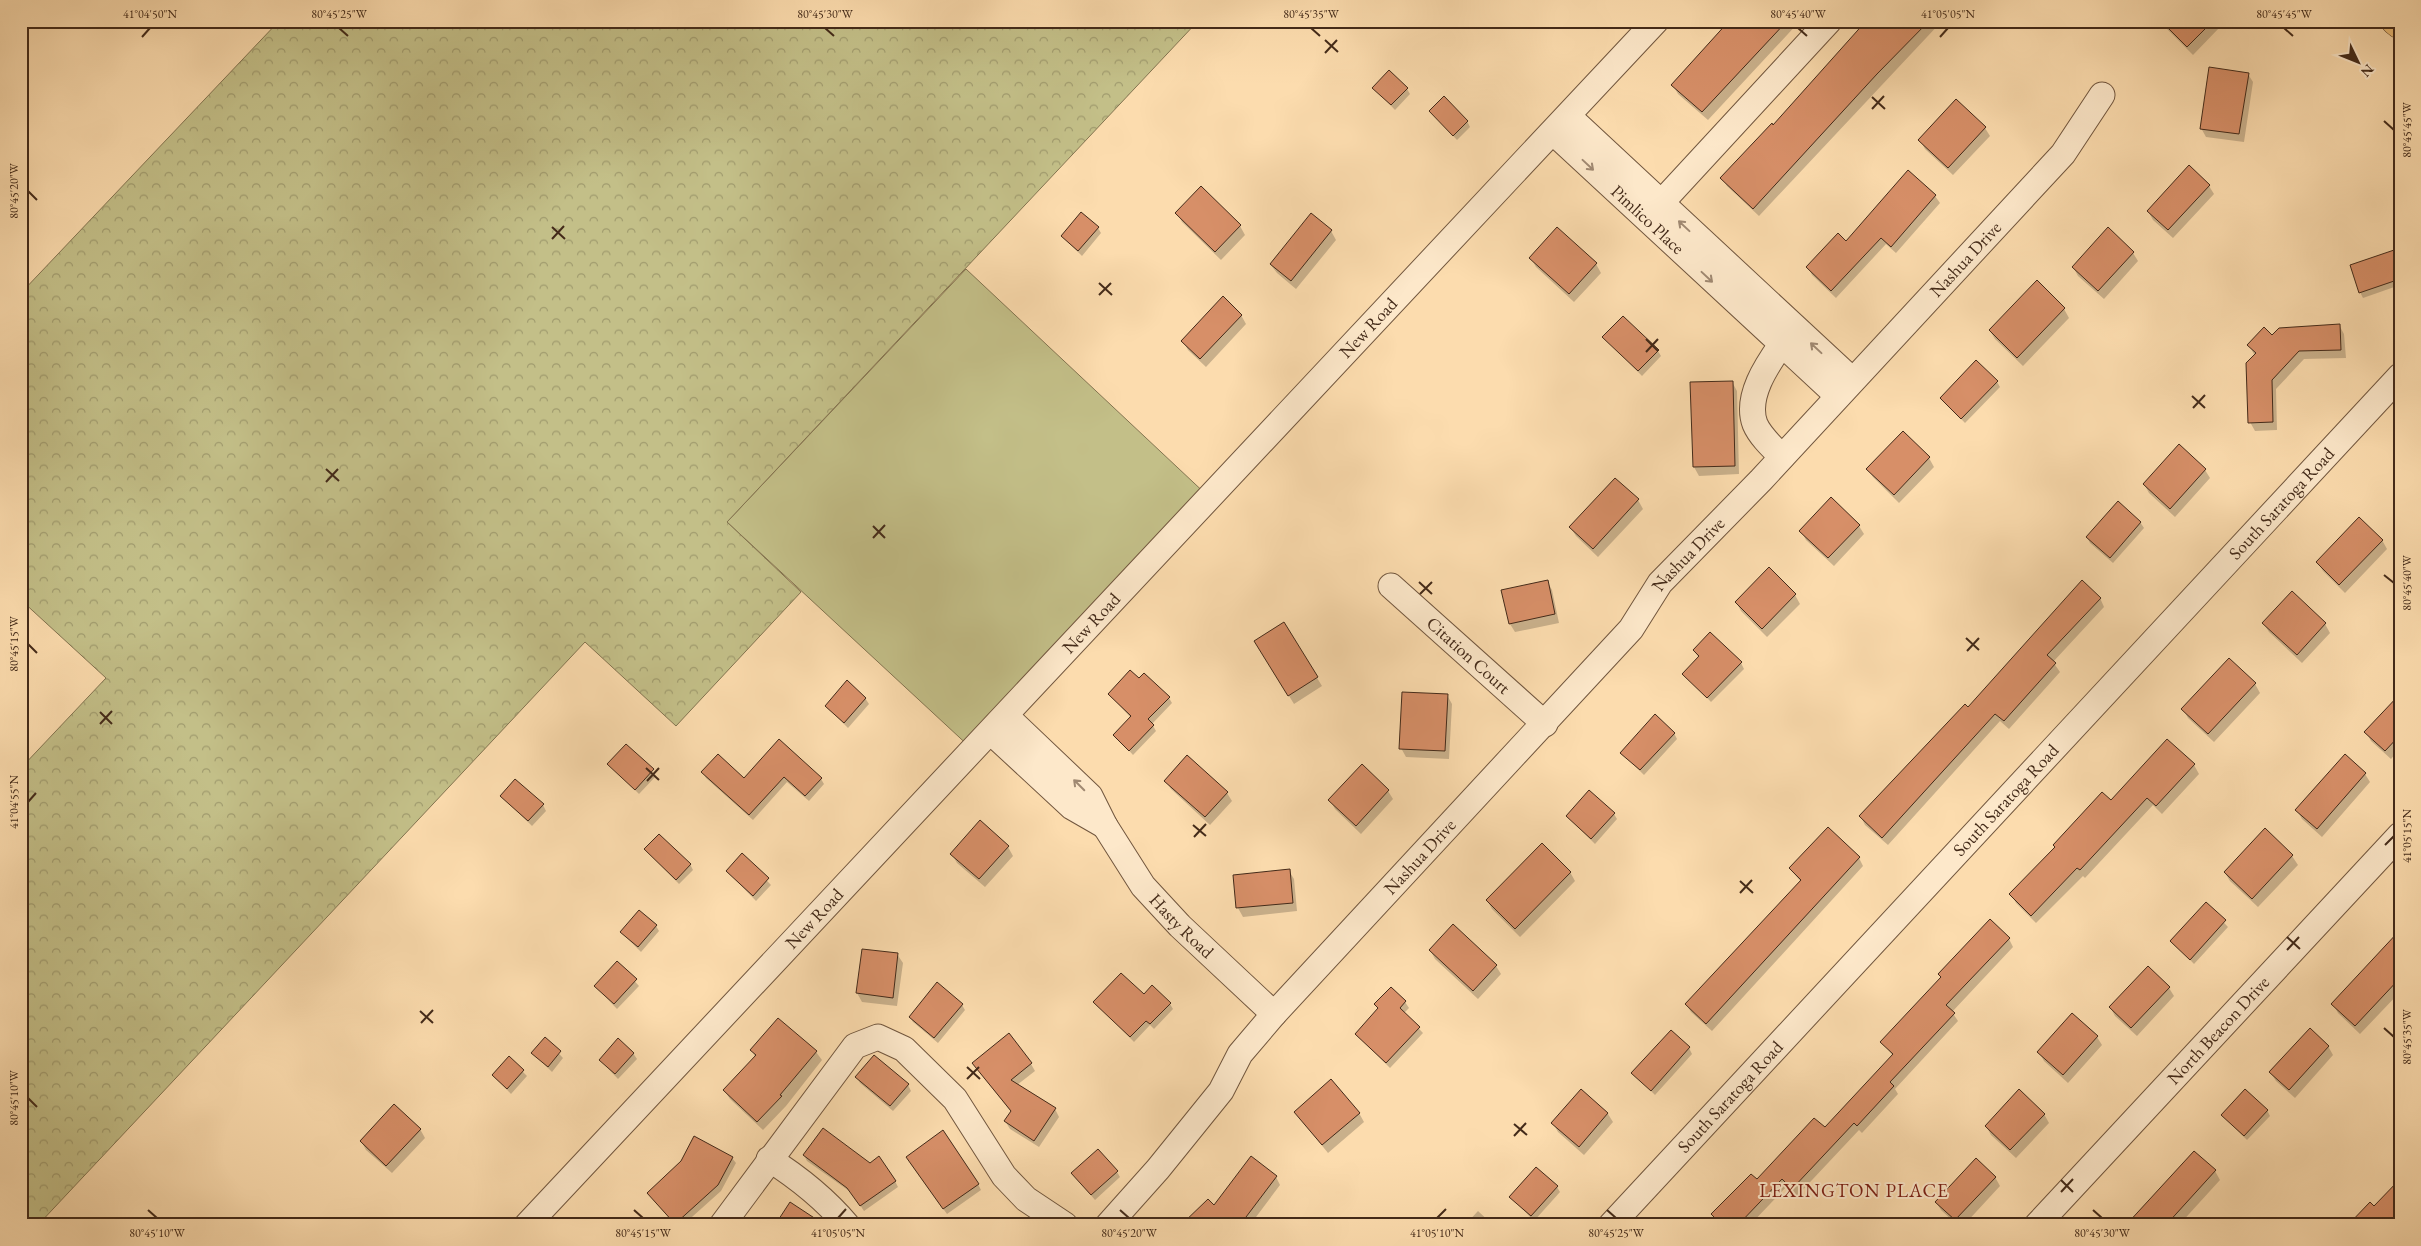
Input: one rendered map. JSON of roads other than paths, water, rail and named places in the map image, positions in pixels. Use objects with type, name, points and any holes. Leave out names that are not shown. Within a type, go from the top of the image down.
[{"type":"main road","points":[[2395,21],[2400,25]]},
{"type":"street","name":"New Road","points":[[527,1225],[1656,21]]},
{"type":"street","points":[[1653,212],[1829,21]]},
{"type":"street","name":"Nashua Drive","points":[[1108,1225],[1158,1169],[1215,1099],[1240,1054],[1274,1014],[1545,724],[1631,629],[1660,583],[1782,457],[2063,154],[2102,95]]},
{"type":"street","name":"Pimlico Place","points":[[1560,124],[1845,388]]},
{"type":"street","name":"Pimlico Place","points":[[1749,301],[1781,345],[1845,388]]},
{"type":"street","points":[[1781,345],[1762,375],[1754,404],[1756,426],[1782,457]]},
{"type":"street","name":"South Saratoga Road","points":[[1611,1225],[2400,376]]},
{"type":"street","name":"Citation Court","points":[[1391,586],[1545,724]]},
{"type":"street","name":"Hasty Road","points":[[998,724],[1072,807],[1105,826],[1144,886],[1180,926],[1274,1014]]},
{"type":"street","name":"North Beacon Drive","points":[[2037,1225],[2400,835]]},
{"type":"street","points":[[722,1225],[769,1159],[855,1046],[878,1037],[904,1049],[955,1099],[1004,1176],[1026,1199],[1065,1225]]},
{"type":"street","points":[[769,1159],[828,1202],[847,1225]]},
{"type":"district","name":"LEXINGTON PLACE","points":[[1854,1190]]}]
